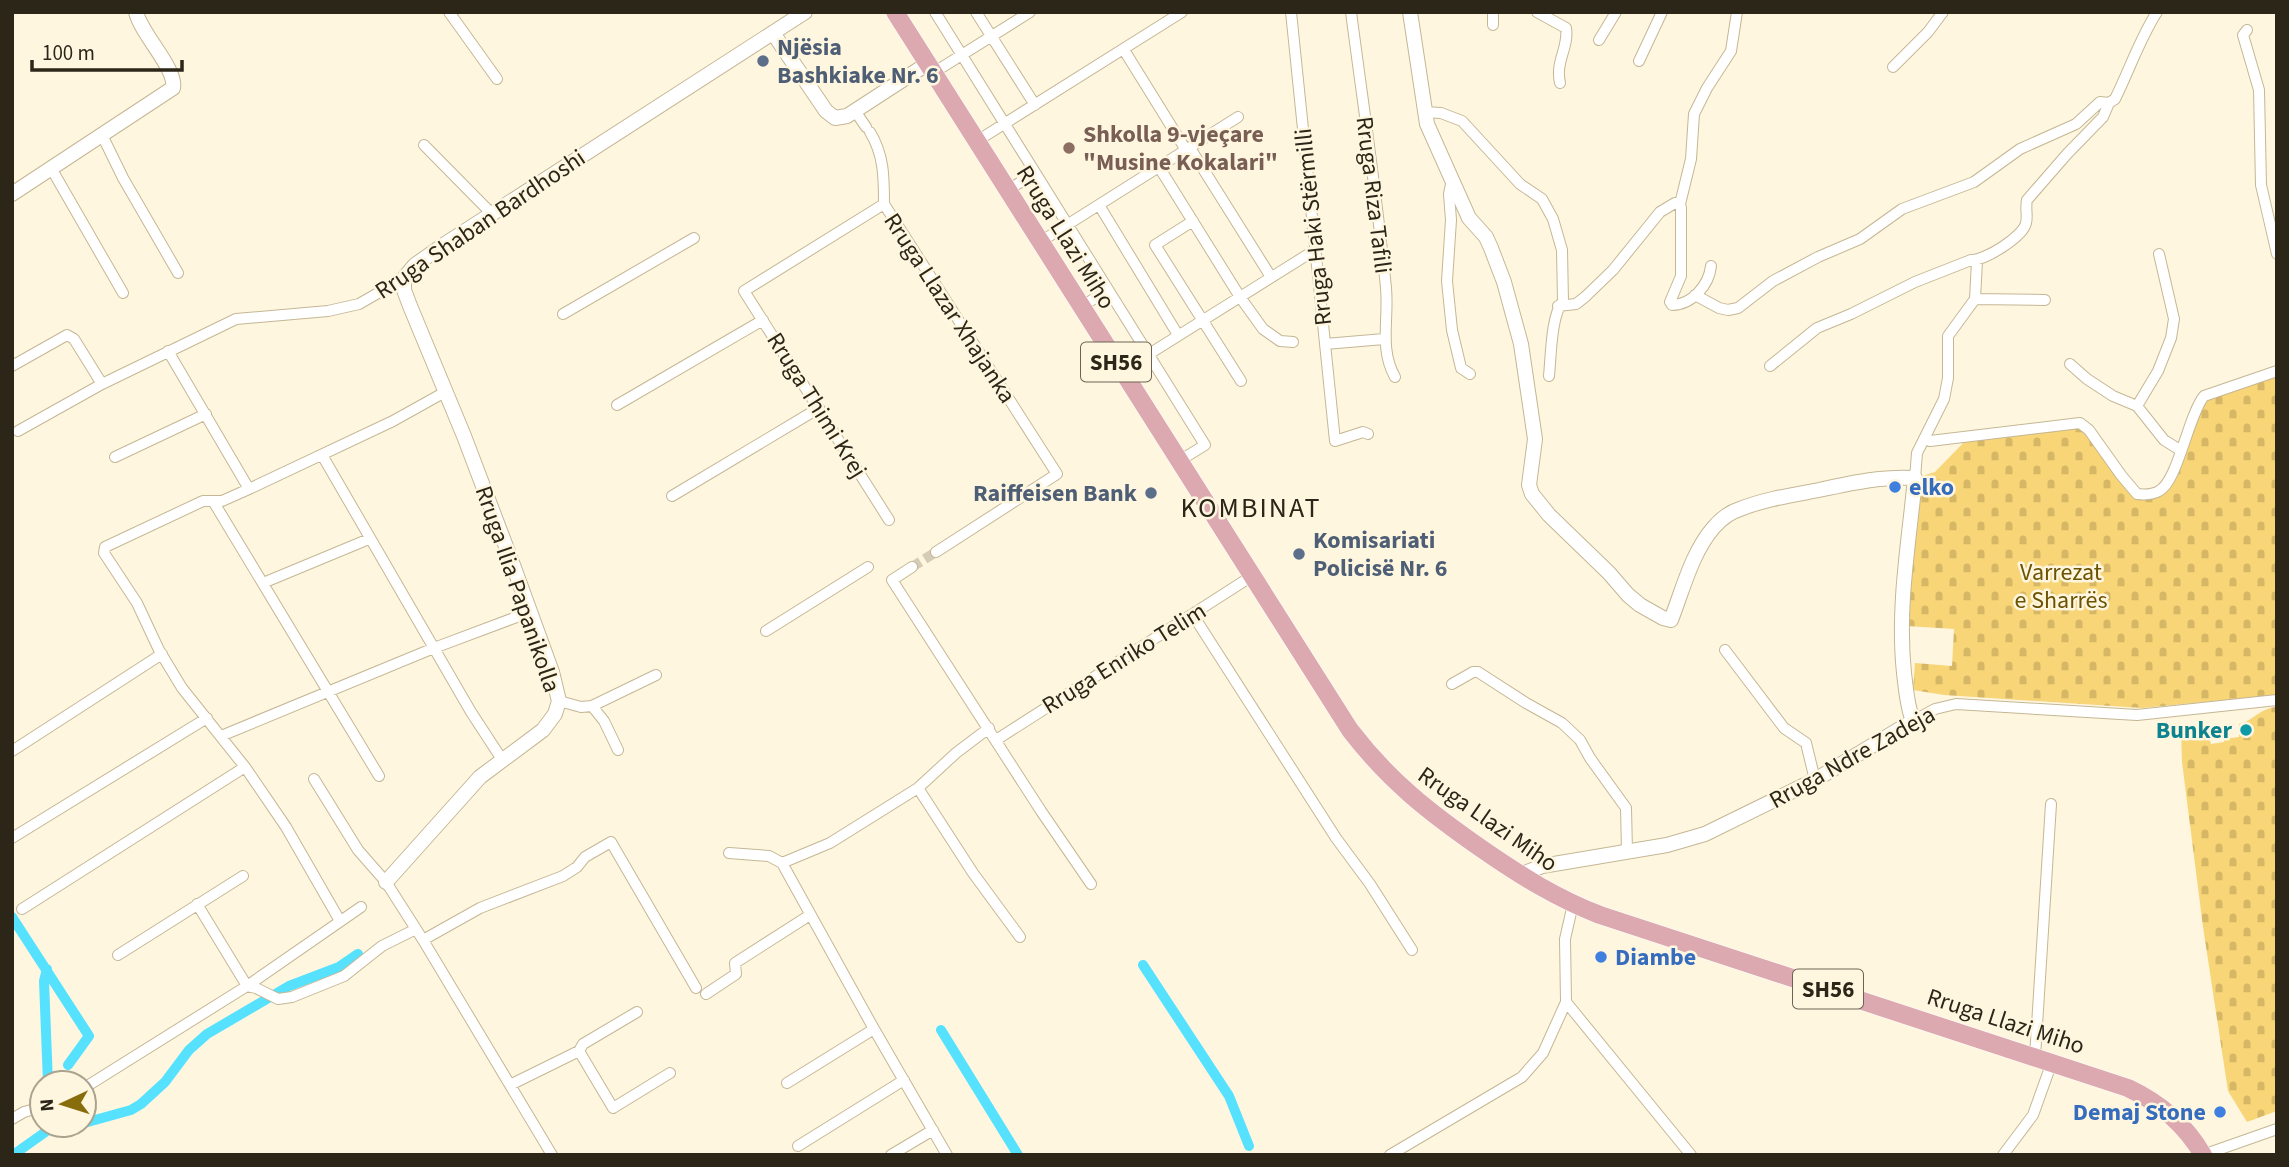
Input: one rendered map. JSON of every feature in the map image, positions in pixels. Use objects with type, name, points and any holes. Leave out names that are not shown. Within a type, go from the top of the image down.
[{"type":"main road","name":"Rruga Llazi Miho","points":[[895,12],[1350,730],[1379,766],[1430,813],[1520,875],[1573,904],[1600,915],[2117,1083],[2146,1097],[2179,1122],[2203,1155]]},
{"type":"street","points":[[12,194],[170,91],[174,84],[173,77],[143,30],[136,12]]},
{"type":"street","points":[[449,12],[497,79]]},
{"type":"street","name":"Rruga Shaban Bardhoshi","points":[[18,431],[102,384],[236,320],[328,311],[359,304],[404,278],[415,265],[805,12]]},
{"type":"street","points":[[935,12],[1205,445],[1179,461]]},
{"type":"street","points":[[976,12],[1035,105]]},
{"type":"street","points":[[773,33],[830,115],[841,118],[930,68],[961,55],[1030,12]]},
{"type":"street","points":[[976,141],[1182,12]]},
{"type":"street","name":"Rruga Haki Stërmilli","points":[[1291,12],[1335,441],[1363,432],[1368,434]]},
{"type":"street","name":"Rruga Riza Tafili","points":[[1351,12],[1387,291],[1384,339],[1388,363],[1395,377]]},
{"type":"street","points":[[1410,12],[1427,124],[1473,225],[1483,232],[1491,248],[1504,282],[1521,344],[1535,439],[1529,485],[1532,494],[1549,515],[1640,605],[1671,620],[1692,564],[1712,530],[1730,513],[1785,496],[1879,478],[1915,478]]},
{"type":"street","points":[[1493,12],[1493,25]]},
{"type":"street","points":[[1537,12],[1566,28],[1566,40],[1557,71],[1560,83]]},
{"type":"street","points":[[1600,40],[1616,12]]},
{"type":"street","points":[[1711,266],[1707,281],[1695,295],[1676,305],[1670,302],[1681,276],[1682,208],[1679,204],[1691,159],[1694,114],[1731,51],[1737,12]]},
{"type":"street","points":[[1893,67],[1928,32],[1943,12]]},
{"type":"street","points":[[1770,366],[1817,328],[1915,282],[1971,260],[1978,261],[2022,231],[2027,219],[2027,201],[2103,117],[2109,103],[2115,99],[2147,27],[2157,12]]},
{"type":"street","points":[[1639,61],[1666,15]]},
{"type":"street","points":[[2247,30],[2244,35],[2256,76],[2261,107],[2261,186],[2277,254]]},
{"type":"street","points":[[1124,50],[1271,278]]},
{"type":"street","points":[[1695,295],[1728,310],[1738,308],[1773,281],[1860,239],[1902,209],[1974,182],[2020,149],[2076,124],[2100,102],[2109,103]]},
{"type":"street","name":"Rruga Llazar Xhajanka","points":[[855,111],[878,146],[883,168],[884,204],[1057,474],[936,552]]},
{"type":"street","points":[[1424,112],[1441,113],[1462,121],[1520,184],[1542,199],[1549,209],[1562,250],[1563,301],[1558,306],[1549,376]]},
{"type":"street","points":[[1040,242],[1238,117]]},
{"type":"street","points":[[102,135],[122,178],[178,273]]},
{"type":"street","points":[[424,145],[492,214]]},
{"type":"street","points":[[1159,167],[1240,297],[1269,335],[1280,341],[1293,342]]},
{"type":"street","points":[[51,169],[123,293]]},
{"type":"street","points":[[1007,190],[1035,174]]},
{"type":"street","points":[[1452,179],[1449,194],[1451,220],[1448,295],[1452,330],[1461,368],[1470,374]]},
{"type":"street","points":[[1558,306],[1576,304],[1585,297],[1613,270],[1660,212],[1675,203],[1679,204]]},
{"type":"street","name":"Rruga Thimi Krej","points":[[884,204],[744,291],[889,520]]},
{"type":"street","points":[[1099,205],[1178,335]]},
{"type":"street","points":[[1193,221],[1155,245],[1241,381]]},
{"type":"street","points":[[563,314],[694,238]]},
{"type":"street","points":[[1122,371],[1315,250]]},
{"type":"street","points":[[2137,407],[2158,371],[2171,338],[2174,318],[2159,254]]},
{"type":"street","points":[[1913,721],[1904,677],[1902,618],[1904,563],[1917,453],[1944,399],[1948,378],[1948,336],[1975,299],[1978,261]]},
{"type":"street","name":"Rruga Ilia Papanikolla","points":[[386,882],[480,777],[543,730],[555,714],[559,701],[552,672],[530,612],[404,290],[404,278]]},
{"type":"street","points":[[1081,307],[1108,290]]},
{"type":"street","points":[[1975,299],[2045,300]]},
{"type":"street","points":[[617,405],[763,320]]},
{"type":"street","points":[[12,366],[67,335],[74,339],[102,384]]},
{"type":"street","points":[[1325,344],[1384,339]]},
{"type":"street","points":[[168,351],[249,489]]},
{"type":"street","points":[[2070,364],[2105,390],[2137,407],[2164,440],[2180,450]]},
{"type":"street","points":[[1924,439],[1930,441],[2080,423],[2089,430],[2137,494],[2149,495],[2161,491],[2168,483],[2204,396],[2277,371]]},
{"type":"street","points":[[340,921],[286,827],[245,767],[182,688],[137,603],[104,553],[105,547],[203,501],[222,501],[249,489],[393,421],[445,392]]},
{"type":"street","points":[[672,496],[819,408]]},
{"type":"street","points":[[115,457],[206,414]]},
{"type":"street","points":[[322,455],[471,712],[503,761]]},
{"type":"street","points":[[213,501],[379,776]]},
{"type":"street","points":[[262,583],[369,539]]},
{"type":"street","points":[[765,631],[868,567]]},
{"type":"street","points":[[912,567],[892,580],[1091,884]]},
{"type":"street","name":"Rruga Enriko Telim","points":[[996,740],[1252,576]]},
{"type":"street","points":[[221,736],[434,648],[530,612]]},
{"type":"street","points":[[1193,615],[1336,838],[1370,884],[1412,950]]},
{"type":"street","points":[[1725,650],[1784,728],[1806,743],[1815,780]]},
{"type":"street","points":[[12,751],[162,654]]},
{"type":"street","points":[[1452,684],[1478,672],[1555,719],[1576,735],[1626,808],[1627,852]]},
{"type":"street","points":[[559,701],[581,707],[592,706],[656,675]]},
{"type":"street","name":"Rruga Ndre Zadeja","points":[[1520,875],[1542,866],[1679,842],[1705,834],[1815,780],[1935,709],[1952,704],[2137,715],[2277,700]]},
{"type":"street","points":[[592,706],[604,721],[618,750]]},
{"type":"street","points":[[12,838],[207,718]]},
{"type":"street","points":[[782,863],[830,843],[918,788],[956,753],[989,728]]},
{"type":"street","points":[[22,909],[245,767]]},
{"type":"street","points":[[314,779],[358,849],[386,882],[423,940],[512,1084],[552,1155]]},
{"type":"street","points":[[918,788],[973,873],[1020,937]]},
{"type":"street","points":[[2003,1155],[2033,1115],[2043,1060],[2051,804]]},
{"type":"street","points":[[423,940],[480,908],[564,876],[585,857],[611,842],[696,988]]},
{"type":"street","points":[[729,853],[769,856],[782,863],[947,1155]]},
{"type":"street","points":[[118,955],[243,876]]},
{"type":"street","points":[[197,904],[252,987],[278,999],[329,984],[344,976],[382,946],[416,929]]},
{"type":"street","points":[[1390,1155],[1522,1077],[1543,1053],[1566,1002],[1565,939],[1573,904]]},
{"type":"street","points":[[98,1080],[252,987],[361,907]]},
{"type":"street","points":[[706,994],[736,974],[735,963],[810,915]]},
{"type":"street","points":[[1566,1002],[1691,1155]]},
{"type":"street","points":[[512,1084],[579,1051],[583,1044],[638,1012]]},
{"type":"street","points":[[788,1083],[874,1029]]},
{"type":"street","points":[[579,1051],[613,1108],[670,1073]]},
{"type":"street","points":[[798,1146],[904,1080]]},
{"type":"street","points":[[12,1119],[28,1111]]},
{"type":"street","points":[[2203,1155],[2277,1129]]},
{"type":"street","points":[[891,1155],[933,1130]]},
{"type":"green space","name":"Varrezat e Sharrës","points":[[2277,373],[2277,695],[2142,708],[1944,695],[1913,690],[1915,663],[1952,666],[1954,629],[1907,626],[1919,477],[1935,472],[1968,438],[2080,427],[2086,431],[2127,491],[2144,500],[2158,497],[2169,487],[2179,470],[2206,398]]},
{"type":"green space","points":[[2277,707],[2277,1113],[2247,1122],[2228,1091],[2203,927],[2182,762],[2181,729],[2207,730],[2211,744],[2224,742],[2224,739],[2239,737],[2239,724],[2266,709]]},
{"type":"waterway","points":[[12,917],[89,1036],[68,1065]]},
{"type":"waterway","points":[[98,1119],[131,1110],[141,1104],[165,1082],[189,1050],[207,1034],[289,986],[339,967],[358,954]]},
{"type":"waterway","points":[[1143,965],[1229,1096],[1249,1146]]},
{"type":"waterway","points":[[47,969],[44,981],[47,1069]]},
{"type":"waterway","points":[[941,1030],[1018,1155]]},
{"type":"waterway","points":[[13,1155],[36,1139]]},
{"type":"tunnel","points":[[912,567],[936,552]]},
{"type":"place","name":"Njësia Bashkiake Nr. 6","points":[[763,61]]},
{"type":"place","name":"Shkolla 9-vjeçare \"Musine Kokalari\"","points":[[1069,148]]},
{"type":"place","name":"elko","points":[[1895,487]]},
{"type":"place","name":"Raiffeisen Bank","points":[[1151,493]]},
{"type":"place","name":"Komisariati Policisë Nr. 6","points":[[1299,554]]},
{"type":"place","name":"Bunker","points":[[2246,730]]},
{"type":"place","name":"Diambe","points":[[1601,957]]},
{"type":"place","name":"Demaj Stone","points":[[2220,1112]]},
{"type":"district","name":"KOMBINAT","points":[[1251,507]]}]
